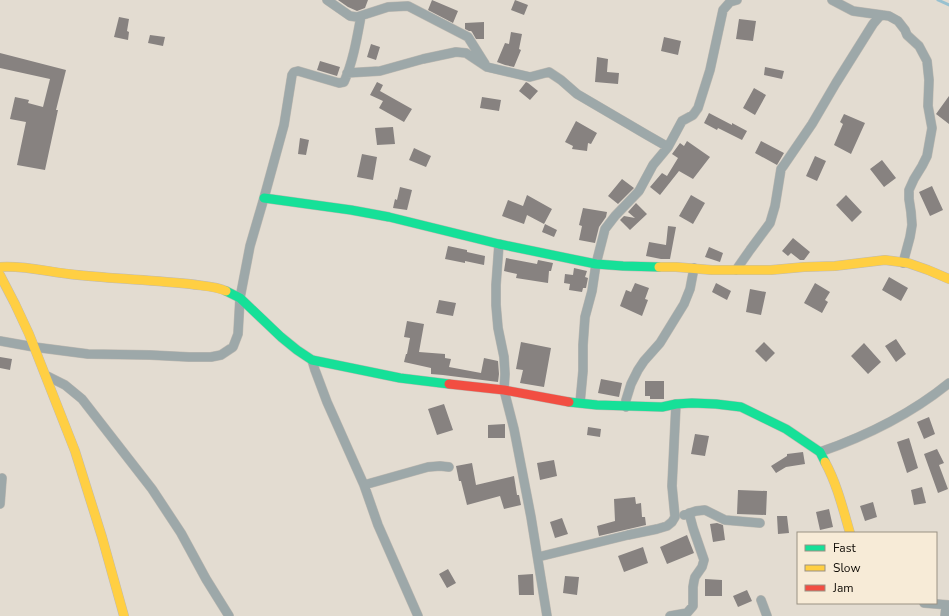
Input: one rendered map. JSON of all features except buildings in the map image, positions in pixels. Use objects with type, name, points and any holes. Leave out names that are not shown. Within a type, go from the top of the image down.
[{"type":"street","points":[[327,0],[350,16],[357,17],[388,7],[408,6],[468,37],[487,67]]},
{"type":"street","points":[[580,403],[585,318],[605,229],[615,216],[639,191],[652,165],[668,147],[682,121],[692,115],[698,108],[710,70],[723,10],[730,2],[737,0]]},
{"type":"street","points":[[832,0],[853,11],[889,16],[898,21],[905,30],[906,35],[919,46],[927,61],[929,80],[928,106],[932,128],[927,156],[909,190],[908,199],[912,225],[903,263]]},
{"type":"street","points":[[736,270],[770,223],[775,206],[781,169],[812,124],[864,37],[873,24],[882,15]]},
{"type":"street","points":[[0,341],[88,354],[189,357],[211,357],[221,355],[233,347],[238,334],[240,298],[250,246],[284,125],[293,74],[294,72],[298,71],[339,83],[344,82],[358,34],[361,16]]},
{"type":"street","points":[[347,73],[380,71],[423,59],[456,52],[466,53],[487,67],[530,76],[549,72],[577,94],[668,147]]},
{"type":"street","points":[[264,198],[351,210],[389,217],[499,244],[596,264],[771,270],[835,266],[885,260],[908,264],[928,270],[949,279]]},
{"type":"street","points":[[499,244],[496,278],[496,305],[498,328],[504,357],[504,390],[514,428],[531,517],[547,616]]},
{"type":"street","points":[[0,267],[14,266],[108,278],[163,281],[211,287],[228,292],[240,298],[296,350],[312,360],[400,378],[504,390],[597,405],[662,407],[676,404],[716,404],[741,407],[786,429],[820,452],[838,490],[850,532]]},
{"type":"street","points":[[626,407],[626,400],[631,384],[638,370],[660,343],[684,304],[690,289],[694,268]]},
{"type":"street","points":[[0,275],[11,295],[47,376],[78,458],[124,616]]},
{"type":"street","points":[[312,360],[324,395],[364,485],[378,525],[418,616]]},
{"type":"street","points":[[47,376],[65,385],[82,399],[143,478],[181,533],[229,616]]},
{"type":"street","points":[[820,452],[846,443],[905,414],[949,383]]},
{"type":"street","points":[[538,557],[657,529],[667,526],[672,522],[675,517],[672,486],[676,404]]},
{"type":"street","points":[[364,485],[428,468],[440,466],[449,467]]},
{"type":"street","points":[[0,504],[2,478]]},
{"type":"street","points":[[675,517],[705,510],[725,520],[760,524]]},
{"type":"street","points":[[670,616],[687,613],[693,606],[694,581],[697,573],[702,567],[704,560],[689,513]]},
{"type":"street","points":[[762,600],[767,616]]},
{"type":"street","points":[[936,604],[947,605],[945,616]]},
{"type":"waterway","points":[[938,0],[949,5]]},
{"type":"traffic: fast","points":[[264,198],[351,210],[389,217],[499,244],[596,264],[659,267]]},
{"type":"traffic: fast","points":[[226,291],[240,298],[281,337],[312,360],[400,378],[449,384]]},
{"type":"traffic: fast","points":[[569,402],[597,405],[662,407],[692,403],[741,407],[786,429],[820,452],[825,462]]},
{"type":"traffic: slow","points":[[659,267],[712,270],[771,270],[835,266],[885,260],[908,263],[949,279]]},
{"type":"traffic: slow","points":[[0,267],[20,267],[58,273],[190,284],[213,287],[226,291]]},
{"type":"traffic: slow","points":[[0,275],[29,334],[75,451],[102,537],[124,616]]},
{"type":"traffic: slow","points":[[825,462],[836,488],[850,532]]},
{"type":"traffic: jam","points":[[449,384],[504,390],[569,402]]}]
